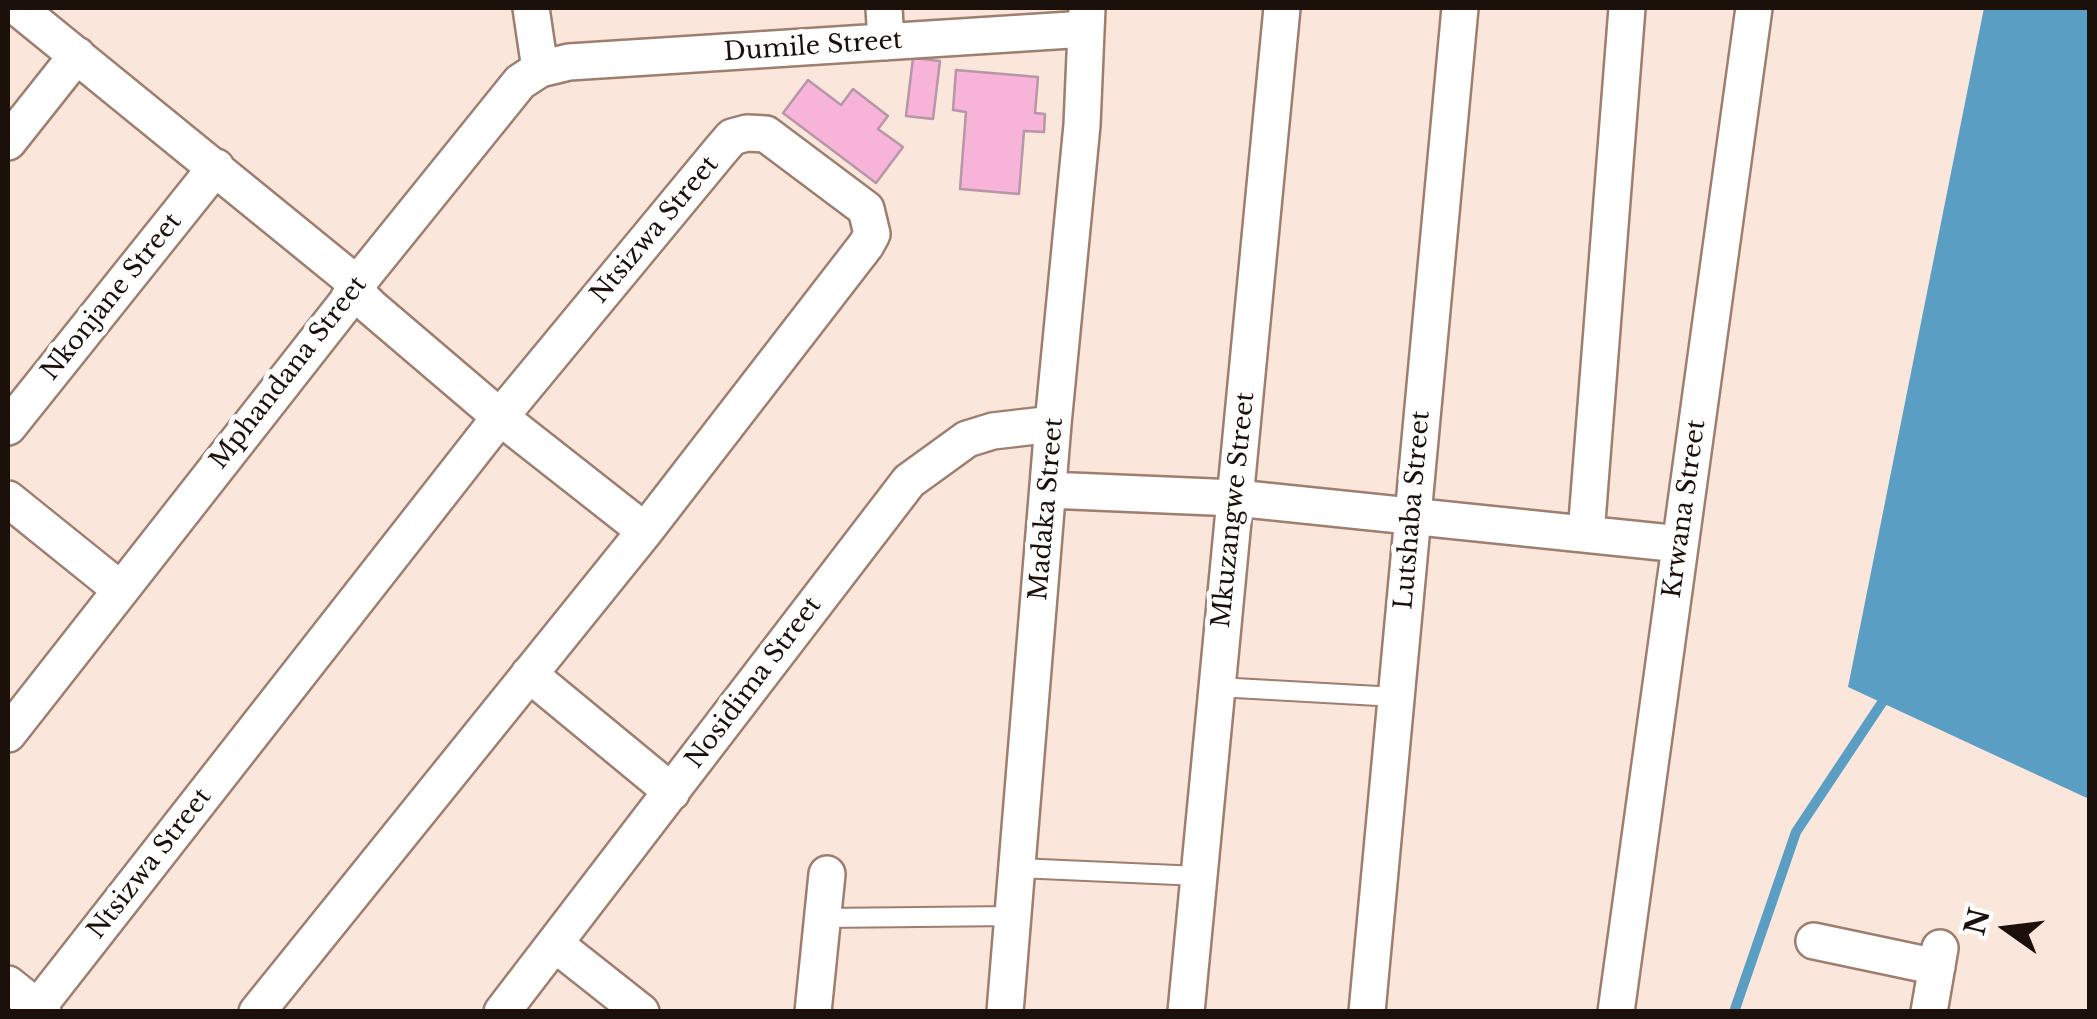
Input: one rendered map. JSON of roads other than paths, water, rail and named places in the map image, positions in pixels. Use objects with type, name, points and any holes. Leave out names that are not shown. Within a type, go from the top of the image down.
[{"type":"street","points":[[8,16],[16,8],[216,167],[357,284],[371,308],[500,417],[645,531]]},
{"type":"street","points":[[531,8],[540,69]]},
{"type":"street","name":"Mkuzangwe Street","points":[[1186,1012],[1282,8]]},
{"type":"street","name":"Lutshaba Street","points":[[1366,1012],[1460,8]]},
{"type":"street","points":[[1586,534],[1627,8]]},
{"type":"street","name":"Krwana Street","points":[[1616,1012],[1754,8]]},
{"type":"street","name":"Dumile Street","points":[[540,69],[568,62],[886,25],[1086,18]]},
{"type":"street","name":"Madaka Street","points":[[1005,1012],[1053,424],[1082,125],[1086,18]]},
{"type":"street","points":[[8,142],[77,55]]},
{"type":"street","name":"Mphandana Street","points":[[8,734],[357,284],[520,82],[540,69]]},
{"type":"street","name":"Ntsizwa Street","points":[[38,1010],[500,417],[732,138],[747,133],[766,134],[866,209],[872,226],[866,245],[645,531],[257,1012]]},
{"type":"street","name":"Nkonjane Street","points":[[8,427],[216,167]]},
{"type":"street","name":"Nosidima Street","points":[[502,1012],[909,481],[967,439],[993,431],[1053,424]]},
{"type":"street","points":[[1048,490],[1236,498],[1680,544]]},
{"type":"street","points":[[8,500],[120,590]]},
{"type":"street","points":[[529,674],[672,792]]},
{"type":"street","points":[[813,1012],[827,874]]},
{"type":"street","points":[[1814,941],[1939,958],[1929,1012]]},
{"type":"street","points":[[555,944],[641,1012]]},
{"type":"street","points":[[8,984],[38,1010]]},
{"type":"lane","points":[[1217,687],[1396,697]]},
{"type":"lane","points":[[1018,868],[1199,876]]},
{"type":"lane","points":[[823,918],[1014,916]]},
{"type":"water","points":[[1984,8],[2089,8],[2089,799],[1848,687]]},
{"type":"waterway","points":[[1734,1012],[1796,832],[1889,692]]}]
